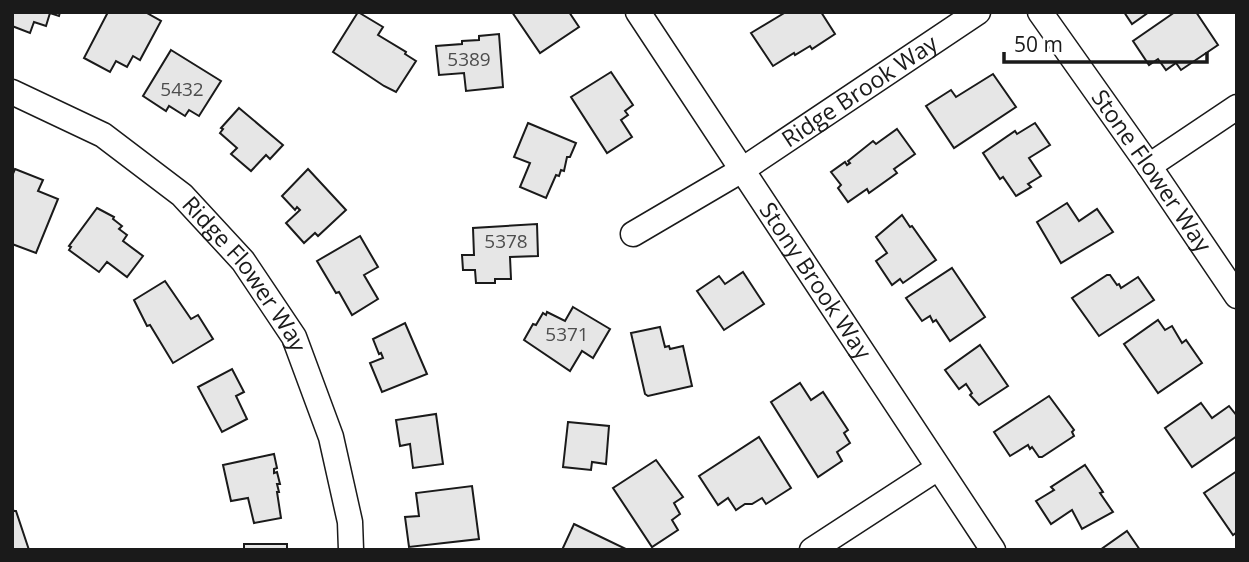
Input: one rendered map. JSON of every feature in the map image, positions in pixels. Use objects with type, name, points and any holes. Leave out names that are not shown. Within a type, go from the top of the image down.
[{"type":"street","name":"Stony Brook Way","points":[[638,12],[993,550]]},
{"type":"street","name":"Ridge Brook Way","points":[[633,234],[742,170],[978,12]]},
{"type":"street","name":"Stone Flower Way","points":[[1040,12],[1237,296]]},
{"type":"street","name":"Ridge Flower Way","points":[[12,92],[103,135],[182,195],[243,261],[294,337],[331,437],[350,522],[351,550]]},
{"type":"street","points":[[1149,166],[1237,107]]},
{"type":"street","points":[[812,550],[938,468]]},
{"type":"building","points":[[12,12],[60,12],[59,16],[50,13],[46,26],[34,22],[30,33],[12,26]]},
{"type":"building","points":[[108,12],[145,12],[161,21],[140,60],[133,56],[127,67],[116,61],[110,72],[84,58]]},
{"type":"building","points":[[358,12],[383,27],[378,35],[416,61],[396,92],[333,52]]},
{"type":"building","points":[[512,12],[569,12],[579,27],[540,53]]},
{"type":"building","points":[[786,12],[821,12],[835,34],[812,49],[810,46],[773,66],[751,33]]},
{"type":"building","points":[[1124,12],[1149,12],[1132,24]]},
{"type":"building","points":[[1175,12],[1196,12],[1218,45],[1181,70],[1176,63],[1166,70],[1158,59],[1149,65],[1133,41]]},
{"type":"building","points":[[499,34],[503,87],[466,91],[464,73],[439,75],[436,46],[462,44],[462,41],[479,40],[479,36]]},
{"type":"building","points":[[171,50],[221,81],[199,116],[189,110],[185,116],[169,106],[166,111],[143,96]]},
{"type":"building","points":[[611,72],[633,105],[625,111],[628,115],[621,120],[632,137],[607,153],[571,97]]},
{"type":"building","points":[[993,74],[1016,107],[954,148],[926,106],[951,90],[956,97]]},
{"type":"building","points":[[239,108],[283,145],[270,159],[266,155],[251,171],[231,154],[237,148],[220,133],[223,129],[221,128]]},
{"type":"building","points":[[528,123],[576,143],[570,157],[567,157],[564,171],[561,170],[559,176],[556,175],[546,198],[520,187],[530,163],[514,157]]},
{"type":"building","points":[[1035,123],[1050,145],[1029,158],[1041,176],[1028,184],[1031,187],[1016,196],[1003,177],[1000,179],[983,153],[1015,131],[1017,134]]},
{"type":"building","points":[[897,129],[915,154],[894,169],[897,173],[869,193],[867,189],[848,202],[838,188],[841,185],[831,172],[845,162],[847,165],[850,163],[848,161],[873,141],[876,144]]},
{"type":"building","points":[[15,169],[43,180],[38,191],[58,199],[36,253],[12,244],[12,176]]},
{"type":"building","points":[[308,169],[346,210],[318,236],[315,233],[304,243],[286,223],[300,210],[297,207],[295,210],[282,196]]},
{"type":"building","points":[[1067,203],[1079,221],[1097,209],[1113,232],[1061,263],[1037,222]]},
{"type":"building","points":[[97,208],[114,217],[122,226],[119,229],[127,235],[123,241],[143,256],[127,277],[107,262],[99,272],[69,250],[69,246]]},
{"type":"building","points":[[902,215],[936,260],[903,283],[900,279],[892,285],[876,261],[887,253],[876,237]]},
{"type":"building","points":[[537,224],[538,256],[510,257],[511,279],[495,279],[495,283],[476,283],[475,270],[463,270],[462,255],[474,255],[473,228]]},
{"type":"building","points":[[360,236],[378,267],[364,275],[378,299],[352,315],[317,261]]},
{"type":"building","points":[[952,268],[985,317],[950,341],[936,320],[933,322],[930,316],[922,321],[906,298]]},
{"type":"building","points":[[743,272],[764,304],[724,330],[697,291],[719,276],[725,284]]},
{"type":"building","points":[[1107,275],[1121,288],[1138,277],[1154,300],[1099,336],[1072,298]]},
{"type":"building","points":[[165,281],[191,319],[198,315],[213,339],[173,363],[150,325],[147,326],[134,300]]},
{"type":"building","points":[[573,307],[610,329],[593,358],[582,351],[570,371],[524,340],[543,313],[546,315],[547,312],[565,321]]},
{"type":"building","points":[[1158,320],[1165,330],[1172,326],[1182,343],[1186,340],[1202,363],[1158,393],[1124,344]]},
{"type":"building","points":[[405,323],[427,374],[382,392],[370,363],[383,358],[373,339]]},
{"type":"building","points":[[660,327],[665,347],[669,346],[670,349],[683,346],[692,386],[648,396],[645,394],[631,333]]},
{"type":"building","points":[[980,345],[1008,386],[979,405],[970,395],[972,393],[966,384],[959,389],[945,370]]},
{"type":"building","points":[[232,369],[244,392],[236,396],[247,419],[222,432],[198,387]]},
{"type":"building","points":[[800,383],[811,400],[823,392],[848,430],[844,433],[850,443],[837,452],[842,461],[818,477],[771,402]]},
{"type":"building","points":[[1049,396],[1074,430],[1074,436],[1042,457],[1028,445],[1010,456],[994,432]]},
{"type":"building","points":[[1201,403],[1212,418],[1229,406],[1237,416],[1237,436],[1192,467],[1165,428]]},
{"type":"building","points":[[436,414],[443,464],[413,468],[410,444],[400,446],[396,420]]},
{"type":"building","points":[[568,422],[609,426],[606,464],[592,462],[591,470],[563,467]]},
{"type":"building","points":[[759,437],[791,488],[766,504],[762,498],[736,510],[728,498],[718,505],[699,476]]},
{"type":"building","points":[[274,454],[277,468],[274,473],[277,472],[280,484],[277,484],[277,492],[281,518],[254,523],[248,498],[231,501],[223,465]]},
{"type":"building","points":[[656,460],[683,497],[674,503],[680,514],[672,520],[678,530],[652,547],[613,488]]},
{"type":"building","points":[[1085,465],[1113,512],[1082,529],[1072,510],[1051,524],[1036,501],[1054,490],[1051,487]]},
{"type":"building","points":[[1237,471],[1237,532],[1233,535],[1204,493]]},
{"type":"building","points":[[472,486],[479,539],[409,547],[405,517],[419,516],[416,493]]},
{"type":"building","points":[[12,508],[16,511],[29,550],[12,550]]},
{"type":"building","points":[[574,524],[626,549],[562,550]]},
{"type":"building","points":[[1127,531],[1140,550],[1100,550]]},
{"type":"building","points":[[244,544],[287,544],[287,550],[244,550]]}]
